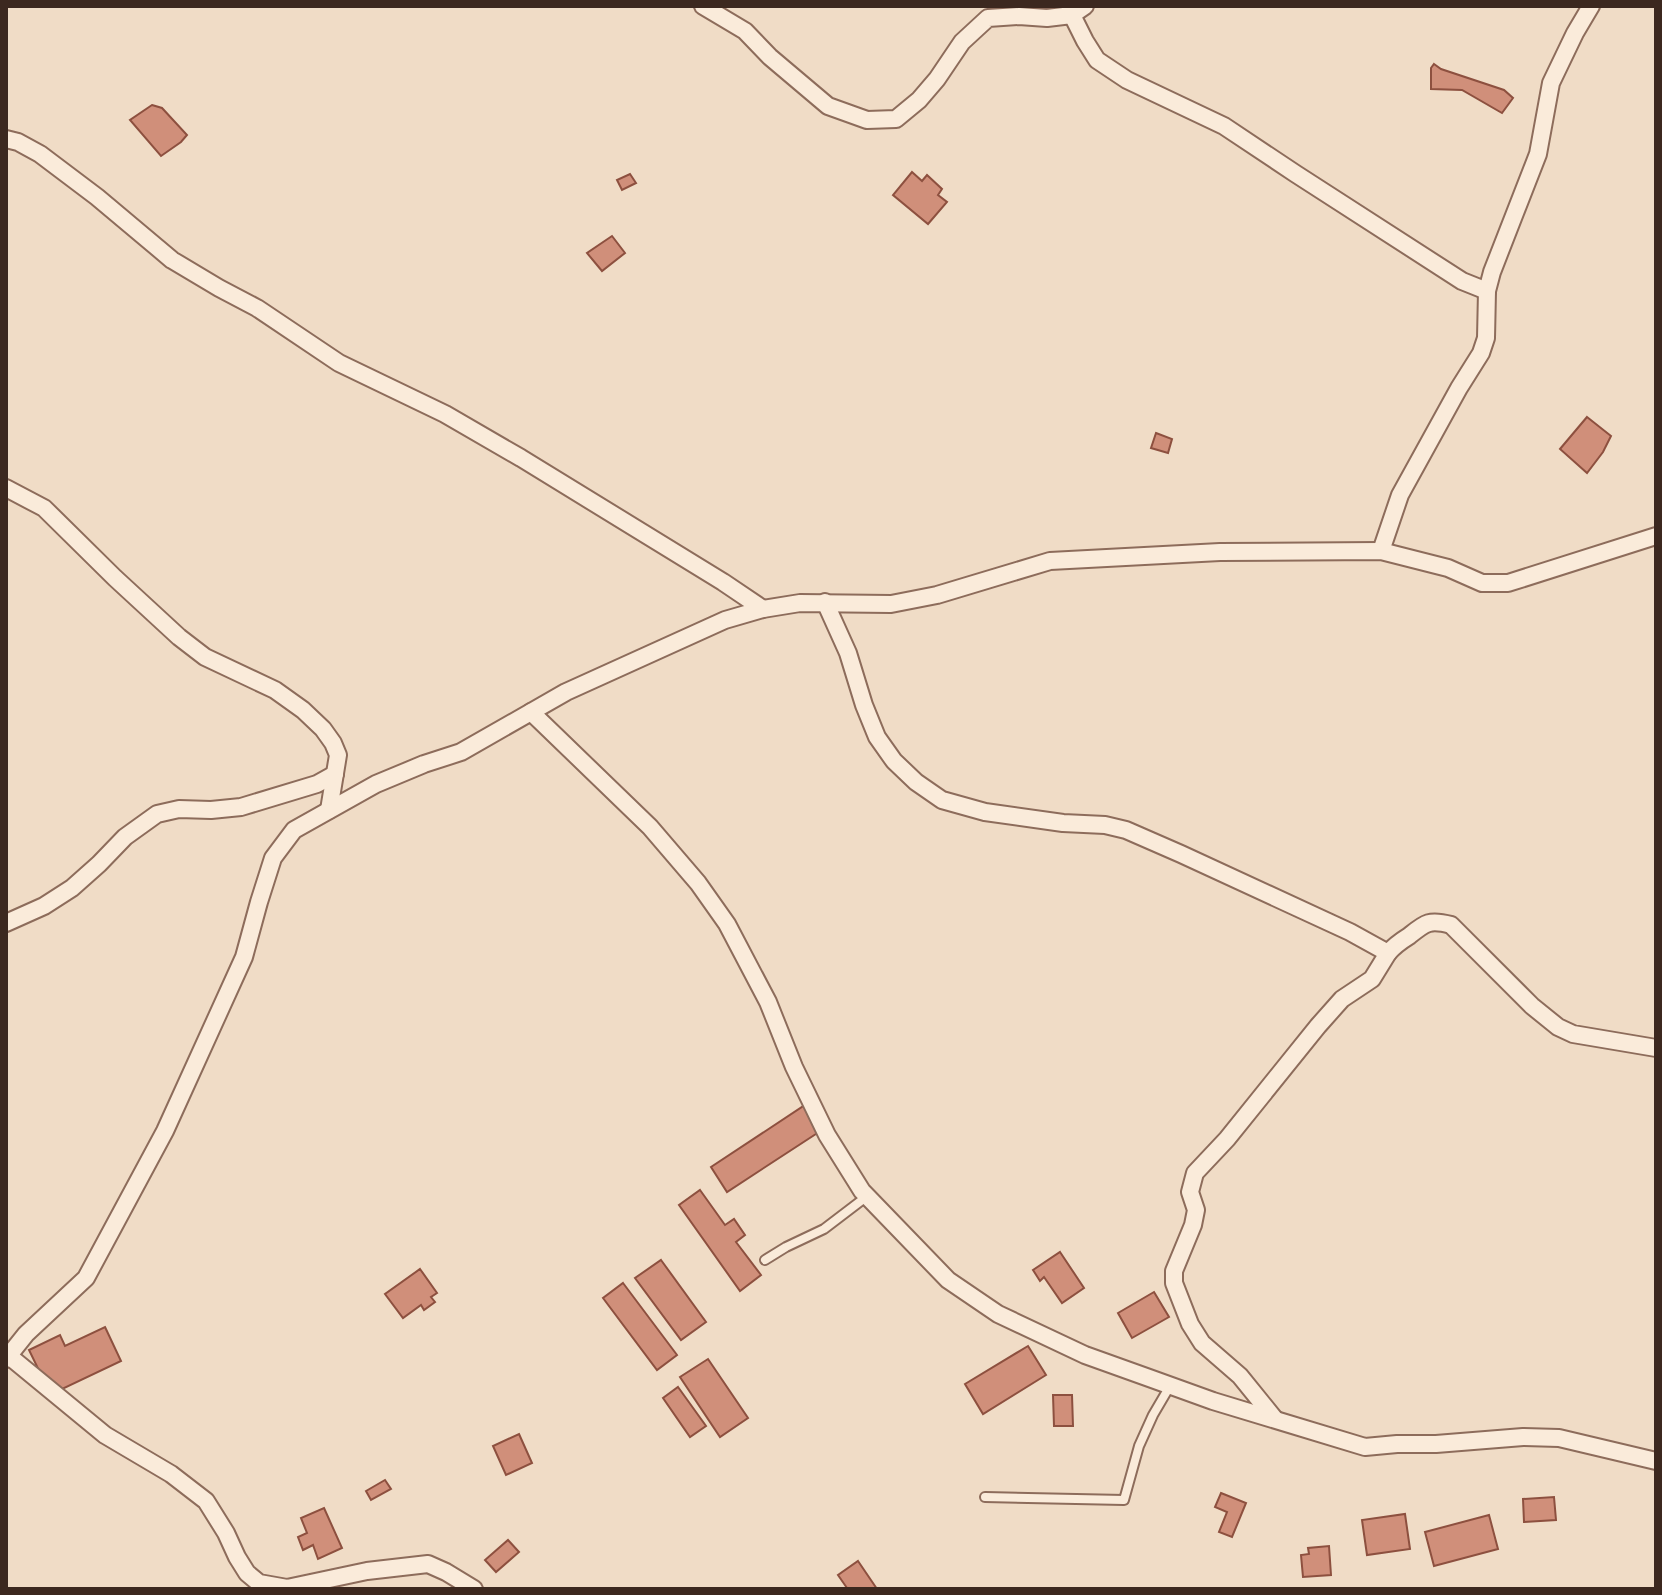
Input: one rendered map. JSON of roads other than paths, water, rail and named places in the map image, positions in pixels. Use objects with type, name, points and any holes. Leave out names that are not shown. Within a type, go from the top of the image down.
[{"type":"street","points":[[703,6],[745,31],[770,57],[828,106],[867,120],[896,119],[919,100],[962,42],[988,18],[1047,18],[1078,10],[1085,41],[1097,60],[1127,80],[1224,126],[1450,273],[1473,287],[1487,291]]},
{"type":"street","points":[[1381,551],[1400,495],[1481,353],[1486,338],[1487,291],[1538,154],[1551,83],[1591,6]]},
{"type":"street","points":[[6,139],[40,154],[172,260],[257,308],[339,363],[445,414],[508,450],[763,609]]},
{"type":"street","points":[[6,488],[44,508],[115,578],[205,657],[275,690],[303,710],[333,743],[338,755],[329,810]]},
{"type":"street","points":[[474,1589],[428,1564],[367,1571],[287,1588],[259,1583],[247,1573],[206,1501],[171,1474],[105,1435],[8,1358],[26,1334],[86,1278],[165,1131],[217,1020],[244,957],[273,858],[294,830],[376,784],[461,752],[566,692],[725,620],[763,609],[825,602],[891,604],[937,595],[1050,561],[1220,552],[1381,551],[1448,568],[1482,583],[1508,583],[1656,536]]},
{"type":"street","points":[[825,602],[848,653],[877,737],[894,761],[916,782],[942,800],[985,812],[1126,830],[1350,932],[1388,953]]},
{"type":"street","points":[[531,712],[650,827],[698,883],[727,924],[768,1002],[794,1067],[827,1135],[867,1196],[948,1280],[998,1314],[1085,1355],[1170,1386],[1365,1447],[1500,1438],[1559,1438],[1656,1461]]},
{"type":"street","points":[[6,923],[44,906],[72,888],[125,837],[157,814],[179,809],[241,807],[317,784],[335,774]]},
{"type":"street","points":[[1274,1418],[1240,1376],[1202,1343],[1190,1324],[1174,1283],[1174,1271],[1196,1210],[1190,1192],[1195,1173],[1227,1139],[1342,999],[1372,979],[1388,953],[1421,925],[1436,921],[1451,925],[1532,1006],[1558,1027],[1573,1034],[1656,1048]]},
{"type":"lane","points":[[765,1260],[824,1229],[867,1196]]},
{"type":"lane","points":[[985,1497],[1124,1500],[1139,1446],[1170,1386]]}]
